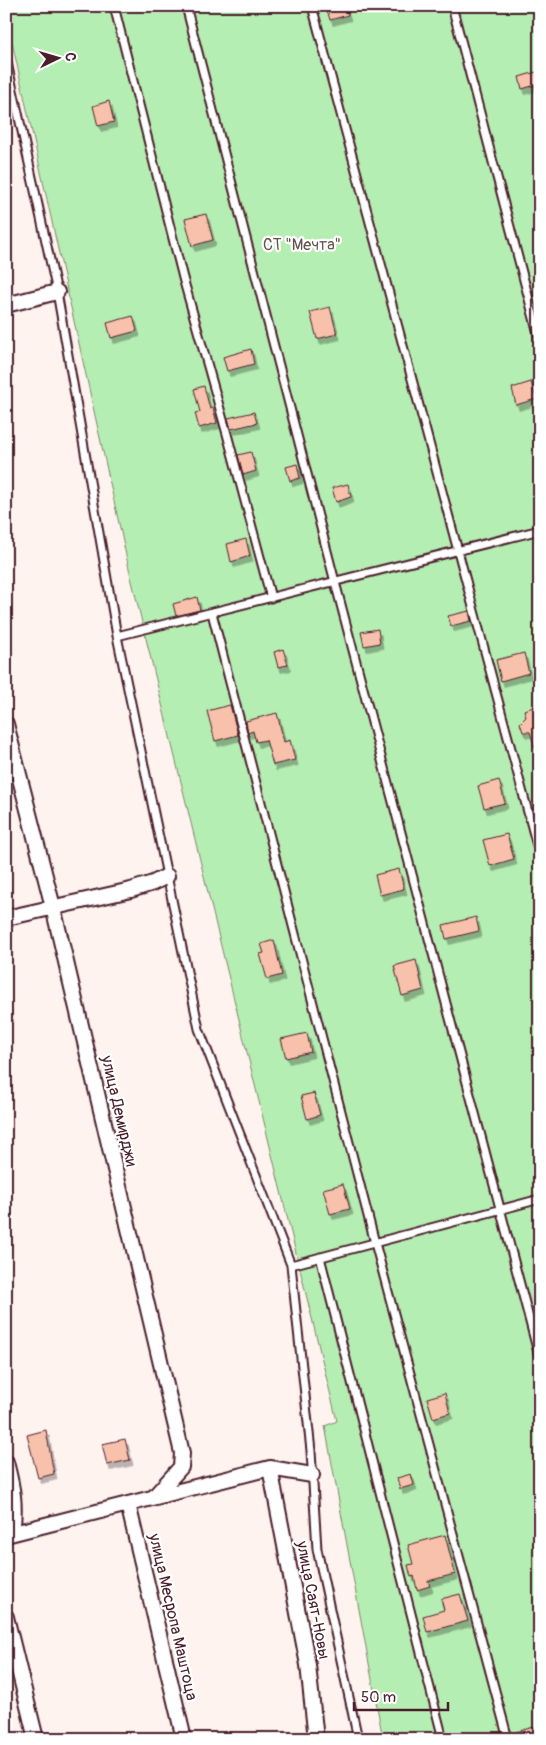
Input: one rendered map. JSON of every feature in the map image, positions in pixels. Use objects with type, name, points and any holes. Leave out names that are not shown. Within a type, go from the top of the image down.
[{"type":"street","points":[[6,305],[57,292]]},
{"type":"street","name":"улица Демирджи","points":[[6,724],[53,907],[182,1453],[181,1467],[154,1497]]},
{"type":"street","points":[[6,918],[131,890],[167,876]]},
{"type":"street","points":[[6,1462],[14,1495],[14,1516],[9,1534],[270,1468],[312,1475]]},
{"type":"street","name":"улица Саят-Новы","points":[[270,1468],[308,1665],[316,1739]]},
{"type":"street","name":"улица Месропа Маштоца","points":[[128,1504],[184,1739]]},
{"type":"street","points":[[6,1617],[36,1739]]},
{"type":"lane","points":[[114,6],[183,278],[271,598]]},
{"type":"lane","points":[[186,6],[335,582],[540,1360]]},
{"type":"lane","points":[[312,6],[540,857]]},
{"type":"lane","points":[[452,6],[540,341]]},
{"type":"lane","points":[[6,58],[57,292],[116,636],[199,1029],[291,1265],[312,1475],[317,1549],[358,1739]]},
{"type":"lane","points":[[116,636],[459,552],[540,530]]},
{"type":"lane","points":[[212,613],[375,1243],[508,1739]]},
{"type":"lane","points":[[291,1265],[540,1199]]},
{"type":"lane","points":[[320,1257],[443,1739]]},
{"type":"green space","name":"СТ \"Мечта\"","points":[[6,6],[540,6],[540,1739],[383,1739],[325,1426],[337,1421],[130,573],[6,15]]},
{"type":"building","points":[[326,6],[345,6],[348,15],[330,20]]},
{"type":"building","points":[[536,72],[539,84],[522,89],[519,77]]},
{"type":"building","points":[[109,101],[114,122],[98,126],[93,106]]},
{"type":"building","points":[[206,214],[213,240],[192,246],[185,219]]},
{"type":"building","points":[[330,307],[337,334],[317,339],[310,312]]},
{"type":"building","points":[[133,316],[137,331],[111,338],[107,323]]},
{"type":"building","points":[[251,349],[254,364],[227,371],[223,357]]},
{"type":"building","points":[[531,382],[536,399],[516,405],[512,388]]},
{"type":"building","points":[[204,386],[210,409],[213,408],[217,423],[199,428],[195,413],[200,412],[194,389]]},
{"type":"building","points":[[254,412],[257,423],[231,429],[228,418]]},
{"type":"building","points":[[251,452],[256,471],[243,475],[238,455]]},
{"type":"building","points":[[297,464],[300,478],[290,481],[286,467]]},
{"type":"building","points":[[348,484],[351,497],[336,502],[332,488]]},
{"type":"building","points":[[246,539],[250,556],[231,562],[227,544]]},
{"type":"building","points":[[197,597],[200,610],[176,616],[173,604]]},
{"type":"building","points":[[469,611],[471,621],[451,626],[448,616]]},
{"type":"building","points":[[378,629],[380,643],[364,646],[361,632]]},
{"type":"building","points":[[283,649],[288,665],[278,667],[274,652]]},
{"type":"building","points":[[524,653],[529,673],[501,681],[496,660]]},
{"type":"building","points":[[230,705],[238,735],[215,741],[207,711]]},
{"type":"building","points":[[540,705],[540,754],[537,755],[530,732],[523,732],[520,723],[526,717],[524,710]]},
{"type":"building","points":[[277,713],[284,742],[290,740],[295,760],[273,765],[266,740],[256,742],[253,731],[248,733],[246,721]]},
{"type":"building","points":[[499,780],[505,803],[484,808],[478,786]]},
{"type":"building","points":[[507,834],[514,859],[490,866],[483,840]]},
{"type":"building","points":[[399,869],[404,889],[380,895],[375,875]]},
{"type":"building","points":[[476,917],[479,931],[446,939],[443,925]]},
{"type":"building","points":[[274,940],[282,975],[267,979],[260,954],[264,953],[261,944]]},
{"type":"building","points":[[416,960],[423,990],[402,996],[394,966]]},
{"type":"building","points":[[307,1033],[311,1052],[286,1058],[281,1039]]},
{"type":"building","points":[[314,1093],[320,1115],[307,1119],[301,1096]]},
{"type":"building","points":[[343,1184],[350,1209],[330,1214],[323,1189]]},
{"type":"building","points":[[445,1393],[450,1413],[433,1418],[427,1398]]},
{"type":"building","points":[[46,1430],[54,1474],[38,1478],[27,1435]]},
{"type":"building","points":[[125,1439],[130,1460],[107,1465],[102,1444]]},
{"type":"building","points":[[411,1474],[414,1485],[400,1489],[397,1478]]},
{"type":"building","points":[[445,1535],[455,1574],[428,1581],[430,1586],[417,1590],[414,1576],[411,1577],[408,1565],[413,1564],[408,1545]]},
{"type":"building","points":[[460,1594],[468,1621],[427,1632],[423,1616],[444,1610],[441,1599]]},
{"type":"building","points":[[534,1727],[537,1739],[513,1739],[512,1733]]}]
